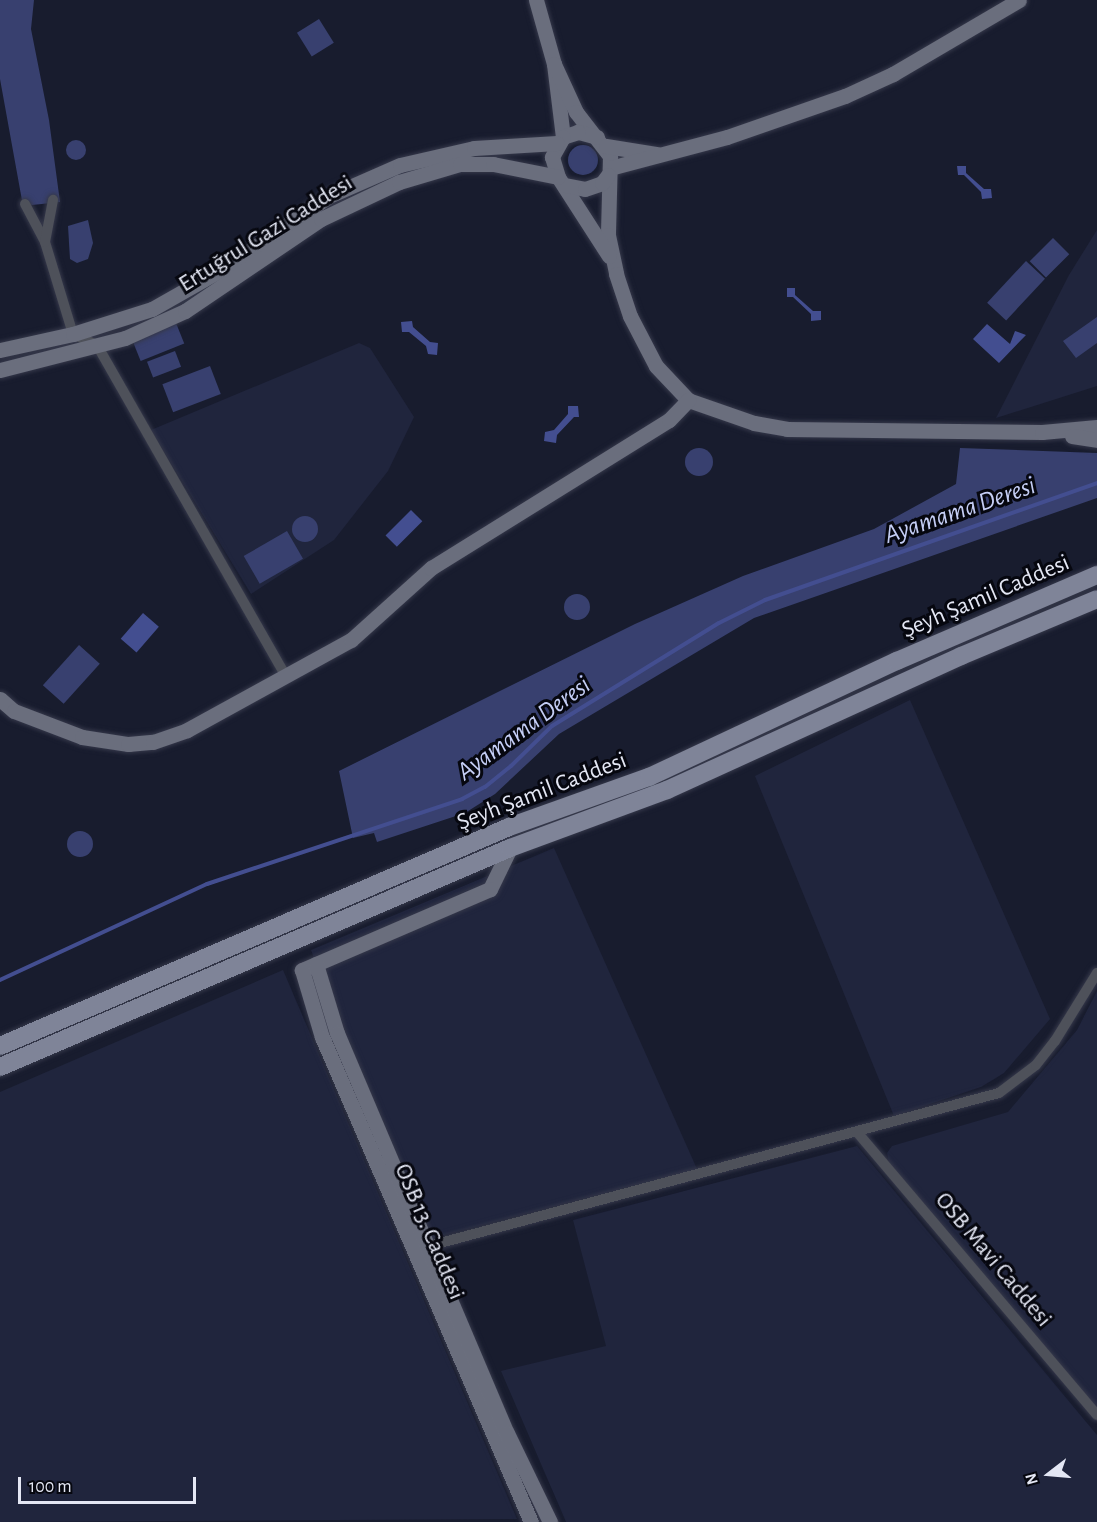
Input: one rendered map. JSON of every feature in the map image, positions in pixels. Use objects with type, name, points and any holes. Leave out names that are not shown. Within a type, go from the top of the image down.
[{"type":"main road","name":"Şeyh Şamil Caddesi","points":[[0,1046],[509,827],[649,777],[897,661],[1097,575]]},
{"type":"main road","name":"Şeyh Şamil Caddesi","points":[[0,1067],[510,848],[667,790],[919,675],[1097,599]]},
{"type":"street","points":[[536,0],[554,64],[576,112],[601,141],[609,171],[608,235],[613,264],[639,338],[656,366],[688,400],[754,423],[788,429],[1042,432],[1097,428]]},
{"type":"street","points":[[561,181],[585,189],[602,183],[609,171],[643,162],[657,154],[737,134],[845,96],[893,74],[1019,0]]},
{"type":"street","points":[[554,64],[560,140],[552,157],[561,181],[613,264]]},
{"type":"street","points":[[560,140],[578,132],[601,141],[657,154]]},
{"type":"street","name":"Ertuğrul Gazi Caddesi","points":[[0,350],[73,333],[152,309],[180,295],[329,196],[374,176],[441,154],[560,140]]},
{"type":"street","name":"Ertuğrul Gazi Caddesi","points":[[0,370],[125,338],[185,311],[321,219],[399,182],[460,164],[493,164],[561,181]]},
{"type":"street","points":[[45,242],[53,201]]},
{"type":"street","points":[[25,204],[45,242],[73,333],[97,345],[286,677]]},
{"type":"street","points":[[0,699],[14,711],[82,737],[128,744],[153,742],[187,730],[351,640],[439,563],[669,420],[688,400]]},
{"type":"street","points":[[1042,432],[1097,440]]},
{"type":"street","points":[[316,964],[490,889],[510,848]]},
{"type":"street","name":"OSB 13. Caddesi","points":[[531,1522],[322,1037],[302,970],[316,964],[337,1033],[507,1433],[550,1522]]},
{"type":"street","points":[[411,1246],[429,1246],[982,1100],[1017,1082],[1055,1041],[1097,972]]},
{"type":"street","name":"OSB Mavi Caddesi","points":[[857,1132],[1097,1415]]},
{"type":"shaded area","points":[[0,0],[34,0],[31,29],[49,120],[60,202],[23,206],[0,79]]},
{"type":"shaded area","points":[[319,19],[334,43],[312,57],[297,33]]},
{"type":"shaded area","points":[[76,140],[83,143],[86,150],[83,157],[76,160],[69,157],[66,150],[69,143]]},
{"type":"shaded area","points":[[583,145],[593,150],[598,160],[593,170],[583,175],[573,170],[568,160],[573,150]]},
{"type":"shaded area","points":[[957,166],[966,166],[966,173],[984,189],[991,189],[992,198],[982,199],[981,192],[964,175],[958,175]]},
{"type":"shaded area","points":[[88,220],[93,243],[88,259],[77,263],[70,259],[68,226]]},
{"type":"shaded area","points":[[1097,230],[1097,386],[996,418],[1069,275]]},
{"type":"shaded area","points":[[1053,238],[1069,254],[1046,278],[1030,261]]},
{"type":"shaded area","points":[[1026,261],[1045,279],[1006,320],[987,303]]},
{"type":"shaded area","points":[[787,288],[795,288],[795,295],[813,311],[821,311],[821,320],[811,321],[811,314],[793,297],[787,297]]},
{"type":"shaded area","points":[[1097,317],[1097,343],[1076,358],[1063,341]]},
{"type":"shaded area","points":[[412,321],[413,327],[430,342],[438,343],[437,355],[428,354],[426,346],[409,332],[402,332],[401,322]]},
{"type":"shaded area","points":[[176,323],[184,343],[141,361],[132,341]]},
{"type":"shaded area","points":[[987,324],[1010,344],[1015,331],[1026,335],[999,363],[973,339]]},
{"type":"shaded area","points":[[359,343],[370,348],[414,417],[388,471],[334,540],[251,594],[151,430]]},
{"type":"shaded area","points":[[175,351],[181,367],[153,378],[147,362]]},
{"type":"shaded area","points":[[210,366],[221,394],[173,412],[162,384]]},
{"type":"shaded area","points":[[568,406],[578,406],[579,417],[574,417],[557,435],[556,443],[544,441],[545,432],[554,430],[568,414]]},
{"type":"shaded area","points":[[699,448],[709,452],[713,462],[709,472],[699,476],[689,472],[685,462],[689,452]]},
{"type":"shaded area","points":[[960,448],[1097,453],[1097,498],[754,618],[559,734],[495,794],[465,813],[377,842],[374,833],[353,838],[339,771],[635,624],[743,576],[874,529],[956,484]]},
{"type":"shaded area","points":[[411,510],[422,521],[397,547],[386,535]]},
{"type":"shaded area","points":[[305,516],[314,520],[318,529],[314,538],[305,542],[296,538],[292,529],[296,520]]},
{"type":"shaded area","points":[[287,531],[303,559],[260,584],[244,556]]},
{"type":"shaded area","points":[[577,594],[586,598],[590,607],[586,616],[577,620],[568,616],[564,607],[568,598]]},
{"type":"shaded area","points":[[143,613],[159,627],[137,652],[121,639]]},
{"type":"shaded area","points":[[79,645],[100,664],[64,704],[43,685]]},
{"type":"shaded area","points":[[910,700],[1050,1019],[1004,1073],[981,1087],[894,1116],[755,776]]},
{"type":"shaded area","points":[[80,831],[89,835],[93,844],[89,853],[80,857],[71,853],[67,844],[71,835]]},
{"type":"shaded area","points":[[554,848],[697,1169],[425,1240],[311,950]]},
{"type":"shaded area","points":[[283,970],[517,1519],[0,1522],[0,1092]]},
{"type":"shaded area","points":[[1097,991],[1097,1411],[889,1163],[887,1153],[892,1146],[1008,1112],[1077,1030]]},
{"type":"shaded area","points":[[857,1146],[1097,1435],[1097,1522],[566,1522],[501,1371],[606,1346],[573,1220]]},
{"type":"waterway","name":"Ayamama Deresi","points":[[0,980],[207,884],[462,799],[485,787],[511,766],[552,726],[719,623],[765,600],[1097,483]]}]
